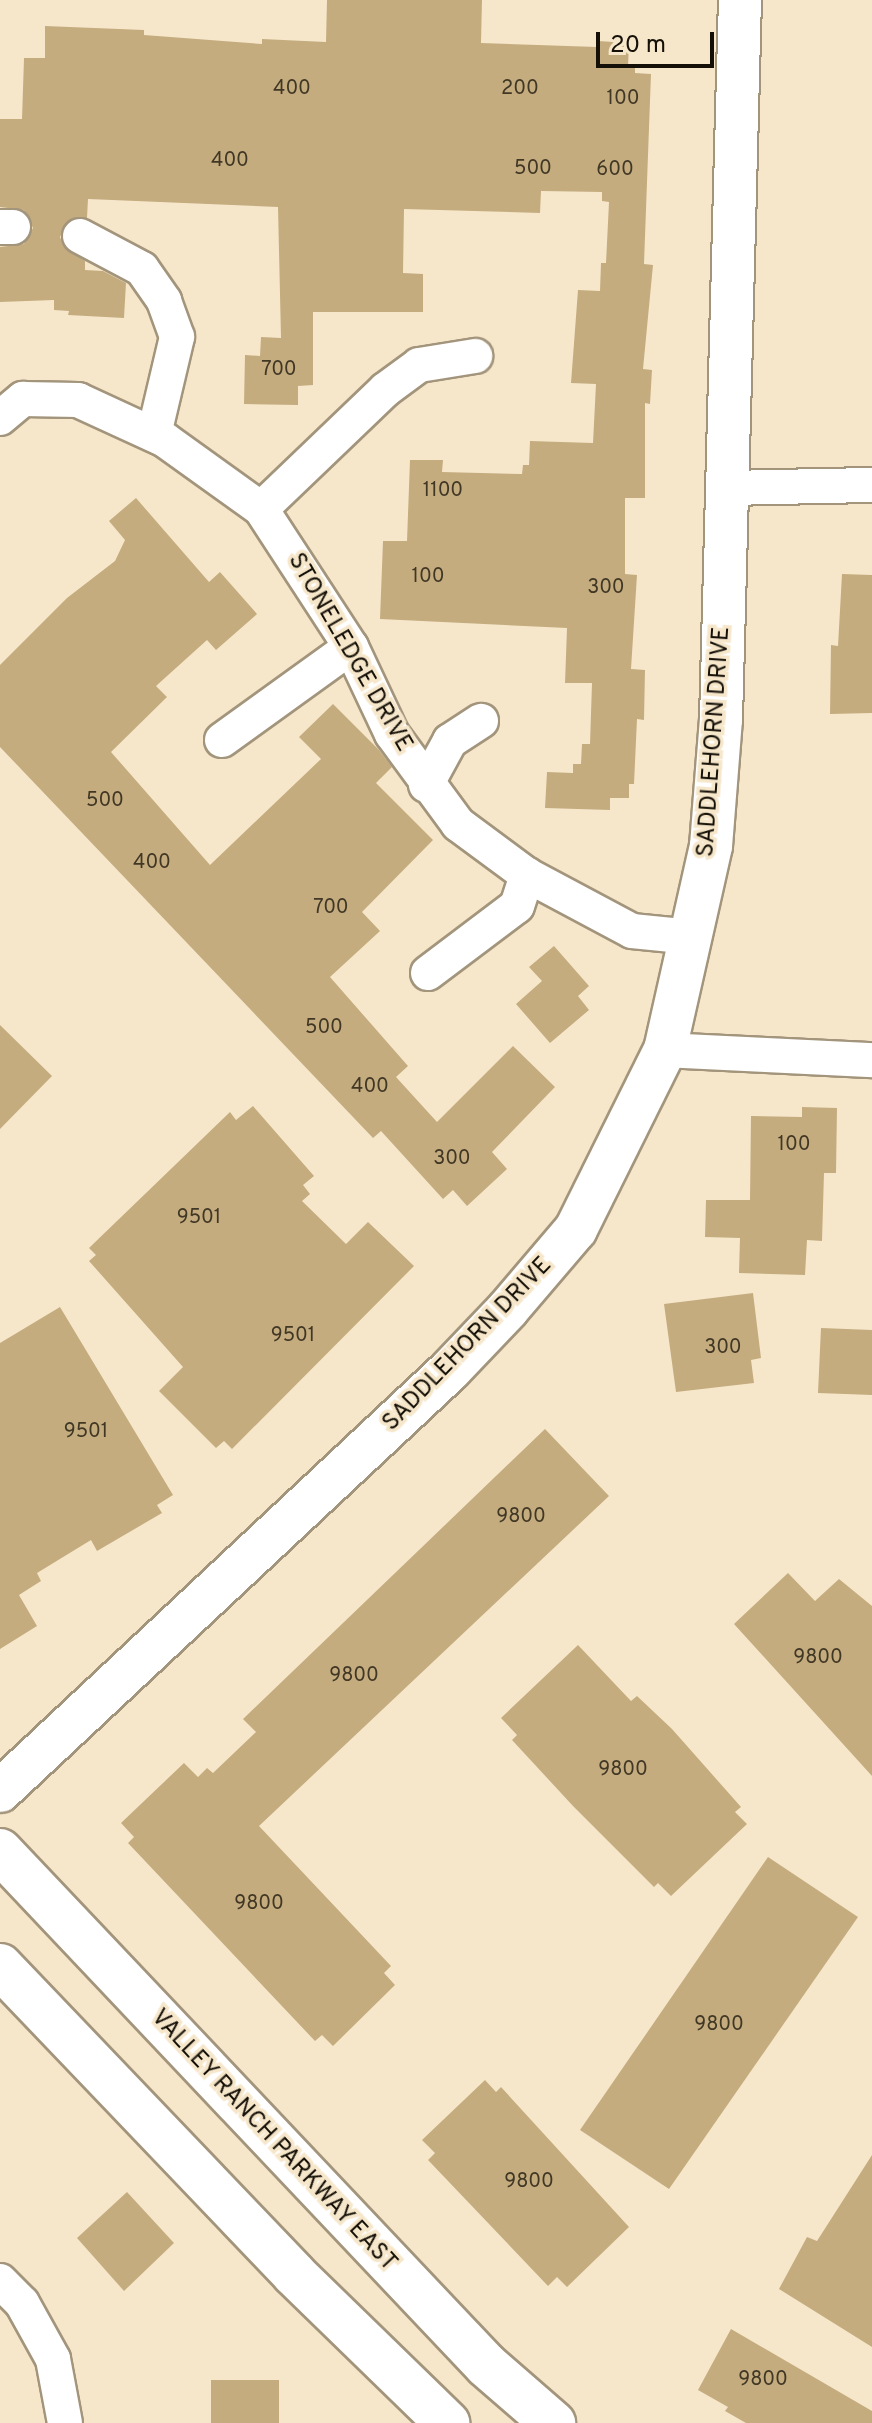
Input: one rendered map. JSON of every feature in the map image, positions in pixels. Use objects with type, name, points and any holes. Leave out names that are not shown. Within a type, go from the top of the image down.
[{"type":"main road","name":"VALLEY RANCH PARKWAY EAST","points":[[0,1851],[464,2343],[547,2421]]},
{"type":"main road","points":[[0,1966],[294,2274],[447,2423]]},
{"type":"street","name":"SADDLEHORN DRIVE","points":[[0,1791],[450,1370],[508,1309],[576,1229],[665,1050],[711,846],[718,751],[740,0]]},
{"type":"street","points":[[80,236],[142,269],[164,301],[177,337],[154,434]]},
{"type":"street","points":[[261,509],[385,390],[419,365],[475,356]]},
{"type":"street","name":"STONELEDGE DRIVE","points":[[0,418],[23,399],[78,400],[154,434],[261,509],[351,647],[392,734],[426,785],[458,824],[527,875],[632,931],[692,937]]},
{"type":"street","points":[[727,488],[872,485]]},
{"type":"street","points":[[222,740],[351,647]]},
{"type":"street","points":[[426,785],[450,741],[481,721]]},
{"type":"street","points":[[428,973],[517,906],[527,875]]},
{"type":"street","points":[[665,1050],[872,1060]]},
{"type":"street","points":[[0,2281],[22,2303],[53,2359],[65,2423]]},
{"type":"building","points":[[327,0],[482,0],[481,43],[597,47],[598,41],[629,43],[628,67],[635,67],[635,73],[651,74],[644,264],[653,265],[643,369],[652,370],[650,404],[645,403],[645,498],[625,498],[625,574],[637,575],[631,669],[645,670],[644,720],[637,719],[634,784],[629,784],[629,798],[610,798],[610,810],[545,808],[547,772],[573,773],[573,764],[581,764],[582,744],[590,744],[592,683],[565,683],[567,628],[380,619],[383,541],[407,541],[410,460],[443,460],[442,472],[522,474],[523,465],[529,465],[530,441],[593,443],[596,384],[571,383],[578,290],[600,291],[601,263],[606,263],[609,202],[602,201],[602,192],[541,191],[540,213],[404,209],[403,273],[423,274],[423,312],[313,312],[313,385],[298,386],[298,405],[244,404],[245,355],[260,356],[261,337],[281,338],[278,207],[88,199],[87,218],[69,220],[60,237],[64,247],[85,261],[85,270],[103,271],[126,283],[124,318],[68,315],[69,311],[54,310],[54,300],[0,302],[0,247],[24,244],[33,228],[24,210],[0,207],[0,119],[22,119],[24,58],[45,58],[45,26],[144,30],[144,35],[262,44],[262,39],[326,42]]},
{"type":"building","points":[[136,498],[209,582],[220,572],[257,614],[216,650],[207,640],[156,686],[167,697],[111,752],[210,865],[321,759],[299,737],[333,704],[379,750],[392,767],[376,783],[433,840],[362,912],[380,931],[330,977],[408,1066],[396,1077],[437,1122],[513,1046],[555,1087],[492,1152],[507,1169],[467,1206],[453,1190],[443,1199],[381,1131],[373,1138],[0,747],[0,665],[67,598],[115,561],[125,540],[109,521]]},
{"type":"building","points":[[842,574],[872,575],[872,713],[830,714],[831,645],[838,646]]},
{"type":"building","points":[[554,946],[589,986],[578,996],[589,1010],[550,1043],[516,1004],[542,981],[529,967]]},
{"type":"building","points":[[0,1025],[52,1076],[0,1129]]},
{"type":"building","points":[[253,1106],[314,1176],[303,1185],[310,1194],[302,1201],[346,1244],[368,1222],[414,1266],[232,1449],[224,1441],[216,1448],[159,1391],[183,1367],[89,1261],[96,1255],[89,1248],[230,1112],[236,1120]]},
{"type":"building","points":[[802,1107],[837,1108],[836,1173],[824,1173],[822,1241],[807,1240],[805,1275],[739,1273],[740,1238],[705,1237],[706,1200],[750,1200],[751,1116],[802,1117]]},
{"type":"building","points":[[753,1293],[761,1358],[751,1360],[754,1383],[676,1392],[664,1304]]},
{"type":"building","points":[[60,1307],[173,1495],[157,1505],[162,1513],[97,1551],[91,1540],[37,1573],[41,1581],[19,1595],[37,1626],[0,1649],[0,1343]]},
{"type":"building","points":[[821,1328],[872,1330],[872,1395],[818,1393]]},
{"type":"building","points":[[545,1429],[609,1496],[259,1826],[391,1966],[384,1973],[395,1985],[333,2046],[322,2035],[315,2041],[128,1843],[134,1837],[121,1823],[184,1763],[198,1777],[207,1768],[213,1773],[256,1732],[243,1719]]},
{"type":"building","points":[[788,1573],[815,1601],[839,1579],[872,1606],[872,1776],[734,1624]]},
{"type":"building","points":[[578,1645],[631,1701],[637,1696],[672,1729],[741,1807],[735,1812],[747,1824],[671,1896],[658,1883],[654,1887],[573,1806],[512,1740],[517,1735],[501,1718]]},
{"type":"building","points":[[768,1857],[858,1917],[669,2189],[580,2130]]},
{"type":"building","points":[[485,2080],[496,2092],[501,2087],[629,2227],[567,2287],[557,2277],[548,2286],[428,2160],[435,2153],[422,2140]]},
{"type":"building","points":[[872,2155],[872,2347],[779,2289],[807,2237],[817,2241]]},
{"type":"building","points":[[127,2192],[174,2243],[124,2291],[77,2238]]},
{"type":"building","points":[[731,2329],[872,2411],[872,2423],[746,2423],[725,2411],[728,2407],[698,2390]]},
{"type":"building","points":[[211,2380],[279,2380],[279,2423],[211,2423]]}]
